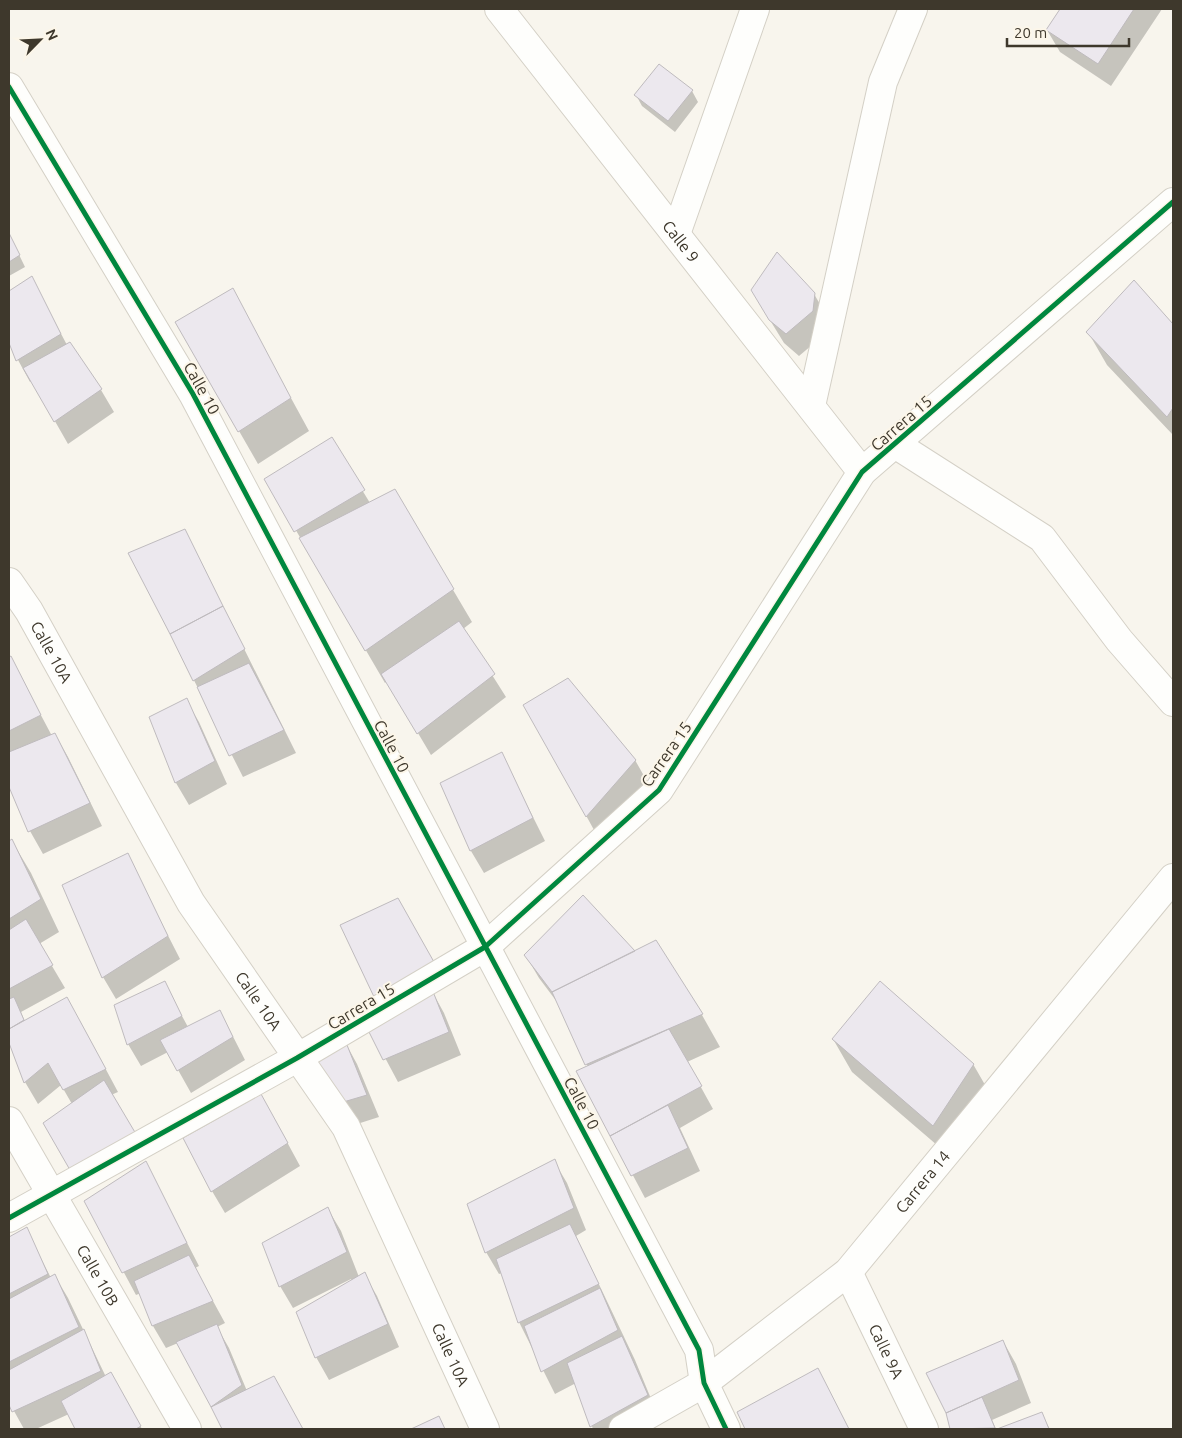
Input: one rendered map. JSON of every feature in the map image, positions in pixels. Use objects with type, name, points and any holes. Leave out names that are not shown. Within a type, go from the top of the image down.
[{"type":"street","name":"Calle 9","points":[[500,9],[862,472]]},
{"type":"street","points":[[676,234],[755,9]]},
{"type":"street","points":[[810,406],[883,82],[913,9]]},
{"type":"street","name":"Calle 10","points":[[9,87],[193,394],[699,1350],[704,1383],[726,1429]]},
{"type":"street","name":"Carrera 15","points":[[9,1218],[297,1058],[485,947],[659,790],[862,472],[1173,202]]},
{"type":"street","points":[[895,444],[1042,538],[1119,640],[1173,702]]},
{"type":"street","name":"Calle 10A","points":[[9,582],[29,611],[191,903],[346,1127],[485,1429]]},
{"type":"street","name":"Carrera 14","points":[[623,1429],[704,1383],[848,1272],[1173,878]]},
{"type":"street","name":"Calle 10B","points":[[9,1121],[187,1429]]},
{"type":"street","name":"Calle 9A","points":[[848,1272],[924,1429]]},
{"type":"building","points":[[1060,9],[1134,9],[1098,64],[1046,30]]},
{"type":"building","points":[[659,64],[693,90],[668,121],[634,95]]},
{"type":"building","points":[[9,233],[20,255],[9,262]]},
{"type":"building","points":[[777,252],[815,293],[813,311],[786,334],[769,320],[751,290]]},
{"type":"building","points":[[32,276],[61,334],[16,361],[9,343],[9,291]]},
{"type":"building","points":[[1134,280],[1173,324],[1173,408],[1167,417],[1086,332]]},
{"type":"building","points":[[233,288],[291,398],[238,432],[175,322]]},
{"type":"building","points":[[70,342],[102,389],[54,422],[23,368]]},
{"type":"building","points":[[332,437],[365,490],[294,532],[264,479]]},
{"type":"building","points":[[395,489],[454,589],[365,651],[299,538]]},
{"type":"building","points":[[185,529],[223,606],[170,634],[128,553]]},
{"type":"building","points":[[223,606],[245,649],[193,681],[170,634]]},
{"type":"building","points":[[459,621],[495,674],[417,734],[381,674]]},
{"type":"building","points":[[11,656],[41,715],[9,731],[9,657]]},
{"type":"building","points":[[249,663],[284,730],[229,756],[197,687]]},
{"type":"building","points":[[568,678],[636,760],[586,817],[523,705]]},
{"type":"building","points":[[187,698],[215,761],[175,783],[149,717]]},
{"type":"building","points":[[55,733],[90,803],[28,832],[9,787],[9,752]]},
{"type":"building","points":[[502,752],[533,818],[470,851],[440,783]]},
{"type":"building","points":[[12,839],[41,899],[9,919],[9,841]]},
{"type":"building","points":[[128,853],[168,936],[102,978],[62,885]]},
{"type":"building","points":[[583,895],[635,951],[552,992],[524,955]]},
{"type":"building","points":[[398,898],[434,962],[375,999],[340,925]]},
{"type":"building","points":[[26,919],[53,965],[9,989],[9,930]]},
{"type":"building","points":[[656,940],[703,1014],[585,1065],[552,992]]},
{"type":"building","points":[[165,981],[182,1016],[127,1045],[114,1005]]},
{"type":"building","points":[[880,981],[974,1064],[933,1126],[832,1039]]},
{"type":"building","points":[[432,989],[449,1032],[383,1060],[366,1026]]},
{"type":"building","points":[[14,997],[24,1020],[9,1029],[9,999]]},
{"type":"building","points":[[67,997],[106,1069],[63,1090],[48,1063],[24,1083],[9,1043],[9,1029]]},
{"type":"building","points":[[220,1010],[233,1037],[177,1071],[160,1040]]},
{"type":"building","points":[[669,1029],[702,1086],[610,1136],[576,1071]]},
{"type":"building","points":[[345,1040],[367,1095],[340,1103],[310,1063]]},
{"type":"building","points":[[104,1080],[136,1134],[70,1170],[43,1123]]},
{"type":"building","points":[[261,1094],[288,1143],[211,1192],[183,1138]]},
{"type":"building","points":[[668,1105],[688,1148],[631,1176],[610,1136]]},
{"type":"building","points":[[555,1159],[574,1208],[485,1253],[467,1204]]},
{"type":"building","points":[[146,1161],[187,1243],[122,1273],[84,1201]]},
{"type":"building","points":[[328,1207],[347,1252],[279,1287],[262,1243]]},
{"type":"building","points":[[570,1224],[599,1284],[518,1323],[496,1259]]},
{"type":"building","points":[[27,1227],[48,1274],[9,1294],[9,1237]]},
{"type":"building","points":[[189,1255],[213,1301],[152,1326],[134,1281]]},
{"type":"building","points":[[365,1272],[388,1324],[315,1358],[296,1312]]},
{"type":"building","points":[[55,1274],[79,1327],[9,1362],[9,1299]]},
{"type":"building","points":[[600,1288],[618,1330],[541,1372],[524,1326]]},
{"type":"building","points":[[217,1324],[242,1385],[211,1407],[176,1342]]},
{"type":"building","points":[[84,1329],[101,1371],[12,1412],[9,1405],[9,1370]]},
{"type":"building","points":[[622,1336],[648,1395],[590,1427],[567,1363]]},
{"type":"building","points":[[1003,1340],[1019,1380],[946,1413],[926,1373]]},
{"type":"building","points":[[818,1368],[849,1429],[745,1429],[737,1412]]},
{"type":"building","points":[[111,1372],[141,1426],[136,1429],[75,1429],[61,1401]]},
{"type":"building","points":[[274,1376],[303,1429],[222,1429],[211,1407]]},
{"type":"building","points":[[982,1397],[995,1428],[950,1429],[946,1413]]},
{"type":"building","points":[[1042,1412],[1049,1429],[997,1429]]},
{"type":"building","points":[[439,1416],[445,1429],[411,1429]]},
{"type":"cycle path","points":[[9,87],[193,394],[699,1350],[704,1383],[726,1429]]},
{"type":"cycle path","points":[[9,1218],[297,1058],[485,947],[659,790],[862,472],[1173,202]]}]
